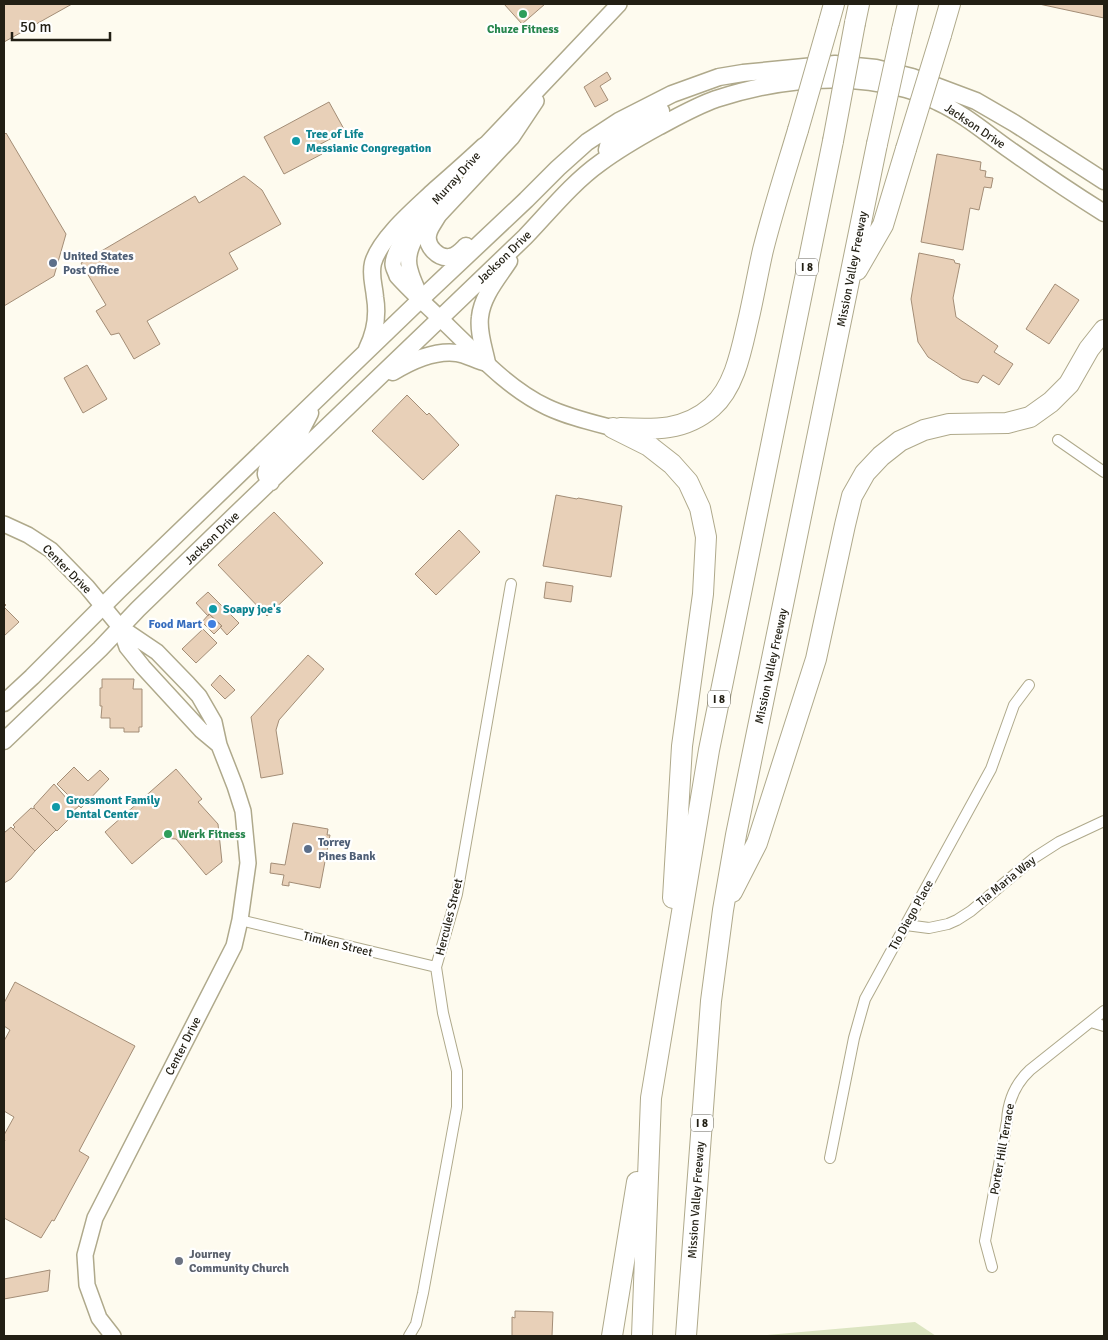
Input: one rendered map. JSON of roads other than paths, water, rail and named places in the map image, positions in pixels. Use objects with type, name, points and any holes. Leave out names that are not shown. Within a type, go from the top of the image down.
[{"type":"highway","name":"Mission Valley Freeway","points":[[686,1336],[711,1001],[723,910],[740,816],[877,144],[908,4]]},
{"type":"highway","points":[[849,284],[883,225],[950,4]]},
{"type":"highway","points":[[613,428],[644,430],[672,428],[694,420],[714,406],[735,372],[744,340],[763,250],[831,13]]},
{"type":"highway","name":"I 8","points":[[642,1336],[651,1098],[709,750],[857,13]]},
{"type":"highway","points":[[723,910],[760,834],[816,659],[852,496],[865,473],[880,456],[900,441],[924,430],[949,424],[1007,423],[1030,417],[1051,402],[1068,384],[1089,349],[1104,330]]},
{"type":"highway","points":[[613,428],[649,446],[672,464],[688,482],[700,508],[706,537],[703,594],[682,746],[666,1007]]},
{"type":"highway","points":[[612,1336],[651,1098]]},
{"type":"main road","name":"Murray Drive","points":[[613,428],[584,421],[546,406],[513,385],[487,363],[403,283],[397,276],[393,266],[397,250],[420,217],[484,146],[619,4]]},
{"type":"main road","name":"Jackson Drive","points":[[4,702],[84,627],[102,606],[558,168],[587,142],[619,121],[672,94],[719,77],[779,69],[834,64],[876,68],[912,77],[976,101],[992,109],[1104,181]]},
{"type":"main road","name":"Murray Drive","points":[[421,299],[409,269],[408,260],[412,244],[424,226],[437,217],[512,137],[561,65]]},
{"type":"main road","points":[[610,156],[607,150],[608,146],[616,138],[719,77]]},
{"type":"main road","name":"Jackson Drive","points":[[4,740],[525,237],[567,192],[599,163],[632,141],[679,116],[734,94],[779,83],[801,80],[839,79],[875,82],[908,89],[939,102],[964,116],[1036,169],[1104,213]]},
{"type":"main road","points":[[364,356],[372,340],[375,327],[376,297],[371,275],[377,252],[410,214],[484,146]]},
{"type":"main road","points":[[437,217],[428,233],[430,246],[436,254],[448,258],[456,255],[506,208],[526,200]]},
{"type":"main road","points":[[487,363],[480,329],[480,316],[483,306],[488,293],[525,237]]},
{"type":"main road","points":[[368,388],[410,362],[428,356],[457,353],[487,363]]},
{"type":"main road","points":[[271,482],[265,472],[298,436],[315,402]]},
{"type":"main road","name":"Center Drive","points":[[4,524],[28,535],[51,550],[120,627],[158,652],[199,696],[214,722],[219,745],[235,786],[242,811],[248,862],[234,946],[95,1218],[86,1256],[87,1285],[99,1318],[113,1336]]},
{"type":"main road","name":"Center Drive","points":[[120,627],[127,647],[143,667],[201,730],[219,745]]},
{"type":"street","points":[[1058,440],[1104,472]]},
{"type":"street","name":"Hercules Street","points":[[409,1336],[416,1324],[423,1293],[457,1107],[457,1071],[443,1013],[436,967],[457,894],[511,584]]},
{"type":"street","name":"Tio Diego Place","points":[[830,1158],[854,1038],[865,999],[991,769],[1014,705],[1029,684]]},
{"type":"street","name":"Tia Maria Way","points":[[906,925],[929,928],[957,920],[971,911],[1034,858],[1059,842],[1104,821]]},
{"type":"street","name":"Timken Street","points":[[239,923],[436,967]]},
{"type":"street","name":"Porter Hill Terrace","points":[[992,1267],[985,1241],[1007,1111],[1013,1093],[1017,1084],[1030,1070],[1104,1011]]},
{"type":"street","points":[[1091,1022],[1104,1026]]},
{"type":"place","name":"Chuze Fitness","points":[[523,14]]},
{"type":"place","name":"Tree of Life Messianic Congregation","points":[[296,141]]},
{"type":"place","name":"United States Post Office","points":[[53,263]]},
{"type":"place","name":"Soapy joe's","points":[[213,609]]},
{"type":"place","name":"Food Mart","points":[[212,624]]},
{"type":"place","name":"Grossmont Family Dental Center","points":[[56,807]]},
{"type":"place","name":"Werk Fitness","points":[[168,834]]},
{"type":"place","name":"Torrey Pines Bank","points":[[308,849]]},
{"type":"place","name":"Journey Community Church","points":[[179,1261]]}]
